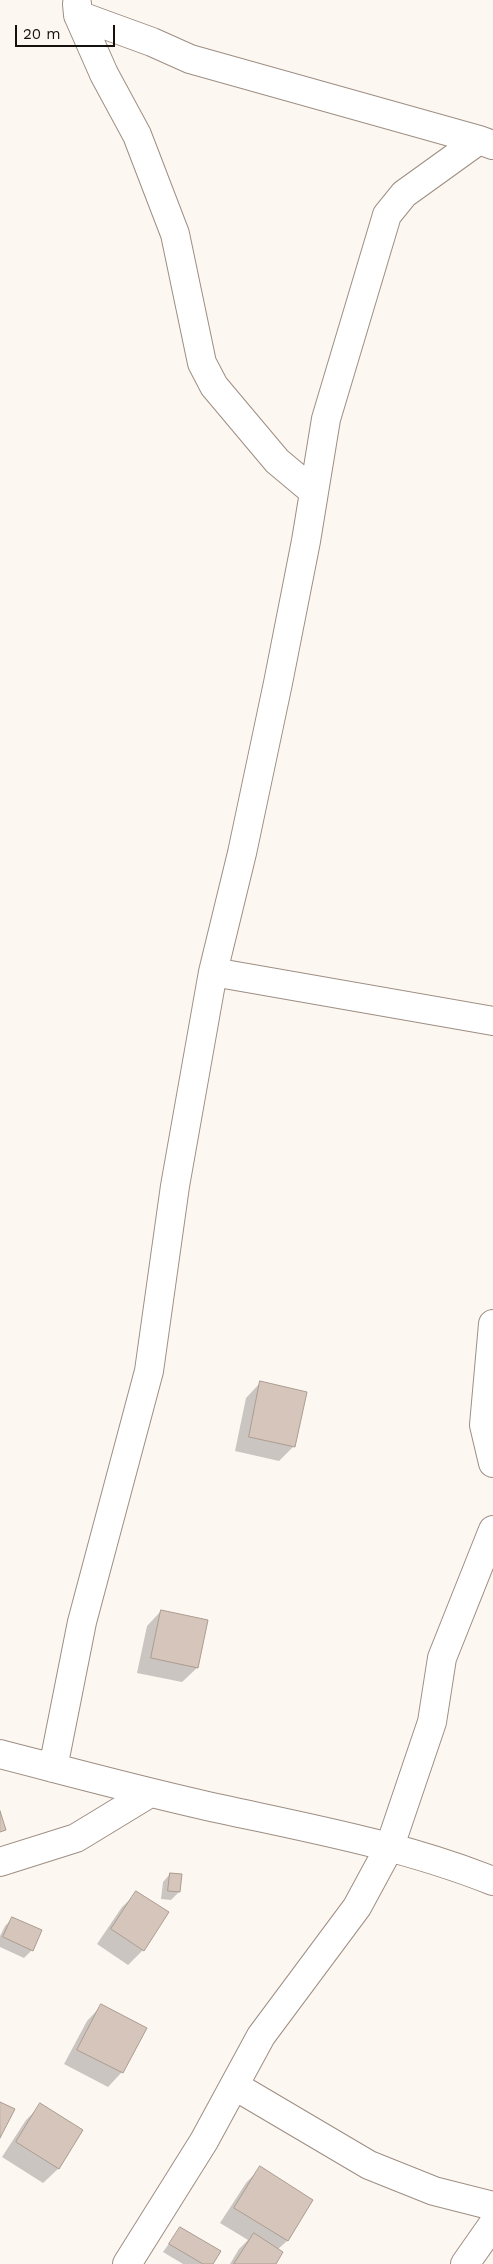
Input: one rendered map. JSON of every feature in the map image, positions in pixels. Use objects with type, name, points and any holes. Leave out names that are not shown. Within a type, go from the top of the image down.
[{"type":"street","points":[[77,8],[190,59],[486,142]]},
{"type":"street","points":[[77,8],[104,74],[137,135],[175,234],[202,363],[214,386],[277,461],[314,492]]},
{"type":"street","points":[[53,1768],[82,1622],[149,1371],[176,1186],[214,972],[242,853],[278,683],[326,420],[388,215],[404,194],[486,142]]},
{"type":"street","points":[[214,972],[493,1021]]},
{"type":"street","points":[[493,1324],[484,1424],[493,1463]]},
{"type":"street","points":[[127,2264],[204,2141],[261,2036],[357,1907],[390,1846],[432,1722],[442,1658],[493,1530]]},
{"type":"street","points":[[0,1754],[150,1794],[390,1846],[493,1880]]},
{"type":"street","points":[[0,1862],[76,1838],[150,1794]]},
{"type":"street","points":[[235,2086],[368,2165],[434,2191],[493,2206]]},
{"type":"street","points":[[465,2264],[493,2224]]},
{"type":"building","points":[[260,1381],[307,1392],[295,1447],[249,1437]]},
{"type":"building","points":[[161,1610],[208,1620],[198,1668],[151,1658]]},
{"type":"building","points":[[0,1811],[6,1830],[0,1832]]},
{"type":"building","points":[[170,1873],[182,1874],[180,1892],[168,1891]]},
{"type":"building","points":[[136,1891],[169,1912],[144,1951],[111,1929]]},
{"type":"building","points":[[12,1917],[42,1930],[33,1951],[3,1937]]},
{"type":"building","points":[[101,2004],[147,2028],[123,2073],[77,2050]]},
{"type":"building","points":[[0,2102],[15,2109],[0,2138]]},
{"type":"building","points":[[40,2103],[83,2130],[59,2169],[16,2142]]},
{"type":"building","points":[[260,2166],[313,2200],[288,2241],[234,2208]]},
{"type":"building","points":[[180,2227],[221,2251],[213,2264],[203,2264],[169,2244]]},
{"type":"building","points":[[254,2233],[283,2252],[276,2264],[234,2264]]}]
